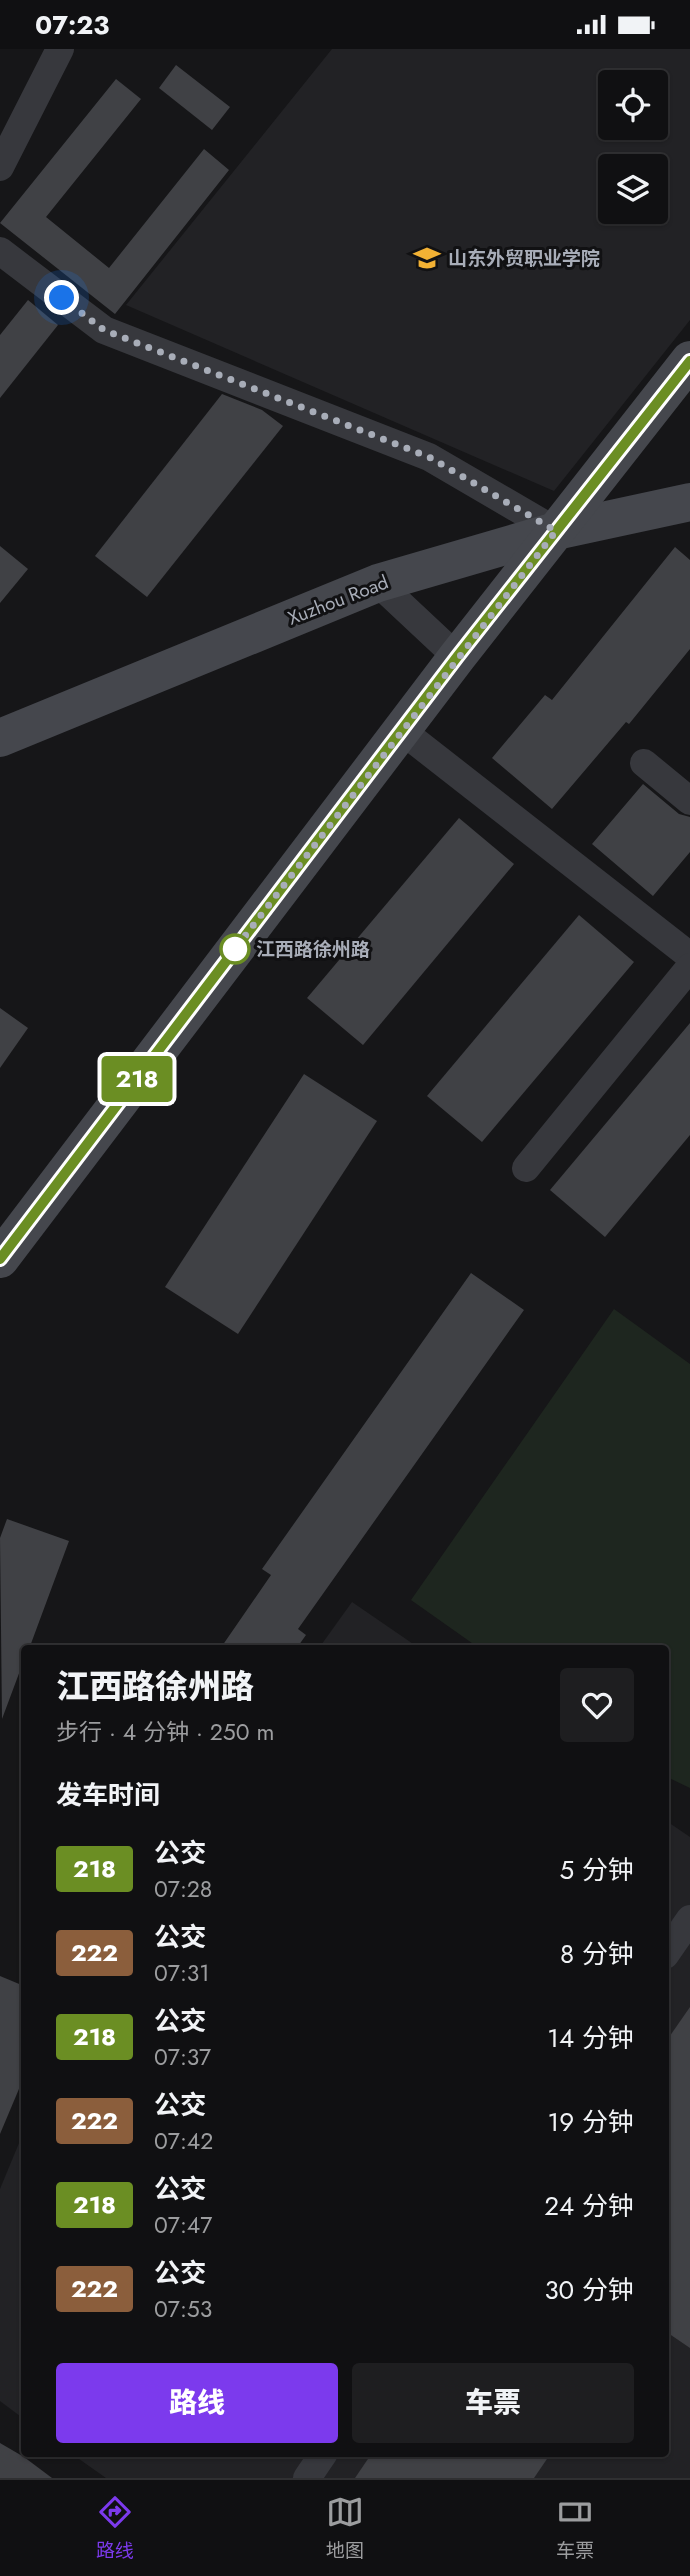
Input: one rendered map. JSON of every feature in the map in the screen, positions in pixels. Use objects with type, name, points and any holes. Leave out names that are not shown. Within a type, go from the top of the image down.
[{"type":"main road","points":[[0,1259],[457,657],[690,361]]},
{"type":"main road","name":"Xuzhou Road","points":[[0,738],[378,583],[556,531],[690,502]]},
{"type":"street","points":[[0,167],[60,49]]},
{"type":"street","points":[[0,251],[104,330],[429,457],[556,531]]},
{"type":"street","points":[[378,583],[457,657]]},
{"type":"street","points":[[401,730],[690,956]]},
{"type":"street","points":[[644,763],[690,801]]},
{"type":"street","points":[[526,1168],[690,968]]},
{"type":"street","points":[[669,1949],[690,1919]]},
{"type":"street","points":[[307,2478],[321,2457]]},
{"type":"shaded area","name":"山东外贸职业学院","points":[[332,49],[690,49],[690,320],[554,491],[126,305]]},
{"type":"shaded area","points":[[614,1309],[690,1364],[690,1788],[669,1778],[669,1645],[475,1645],[411,1600]]},
{"type":"shaded area","points":[[352,1602],[415,1645],[321,1645]]},
{"type":"shaded area","points":[[669,1823],[690,1837],[690,2478],[106,2478],[76,2457],[669,2457]]},
{"type":"shaded area","points":[[21,2138],[21,2417],[0,2401],[0,2189]]},
{"type":"building","points":[[176,65],[230,107],[212,130],[159,88]]},
{"type":"building","points":[[116,79],[141,99],[46,217],[109,268],[204,149],[229,170],[115,314],[0,223]]},
{"type":"building","points":[[28,300],[58,325],[0,398],[0,335]]},
{"type":"building","points":[[222,394],[262,410],[283,426],[147,597],[95,556]]},
{"type":"building","points":[[0,546],[28,569],[0,603]]},
{"type":"building","points":[[675,547],[690,560],[690,649],[629,724],[626,722],[552,809],[492,758],[545,695],[552,700]]},
{"type":"building","points":[[643,784],[679,814],[690,817],[690,852],[653,896],[592,844]]},
{"type":"building","points":[[459,818],[514,864],[363,1045],[307,998]]},
{"type":"building","points":[[579,915],[634,962],[482,1142],[427,1096]]},
{"type":"building","points":[[0,1008],[28,1028],[0,1068]]},
{"type":"building","points":[[690,1023],[690,1135],[605,1237],[550,1190]]},
{"type":"building","points":[[304,1074],[377,1121],[238,1334],[165,1287]]},
{"type":"building","points":[[471,1273],[524,1310],[298,1629],[306,1635],[299,1645],[223,1645],[271,1575],[262,1569]]},
{"type":"building","points":[[7,1519],[69,1541],[30,1645],[21,1645],[21,1668],[2,1719],[0,1538]]},
{"type":"building","points":[[0,1976],[21,1985],[21,2084],[0,2134]]},
{"type":"building","points":[[690,2007],[690,2348],[669,2334],[669,2037]]},
{"type":"building","points":[[0,2443],[52,2478],[0,2478]]},
{"type":"building","points":[[369,2457],[548,2457],[534,2478],[355,2478]]},
{"type":"bus line","name":"218","points":[[0,1259],[457,657],[690,361]]},
{"type":"place","name":"山东外贸职业学院","points":[[427,258]]},
{"type":"place","name":"江西路徐州路","points":[[235,949]]},
{"type":"route","points":[[62,298],[104,330],[429,457],[556,531],[235,949]]}]
